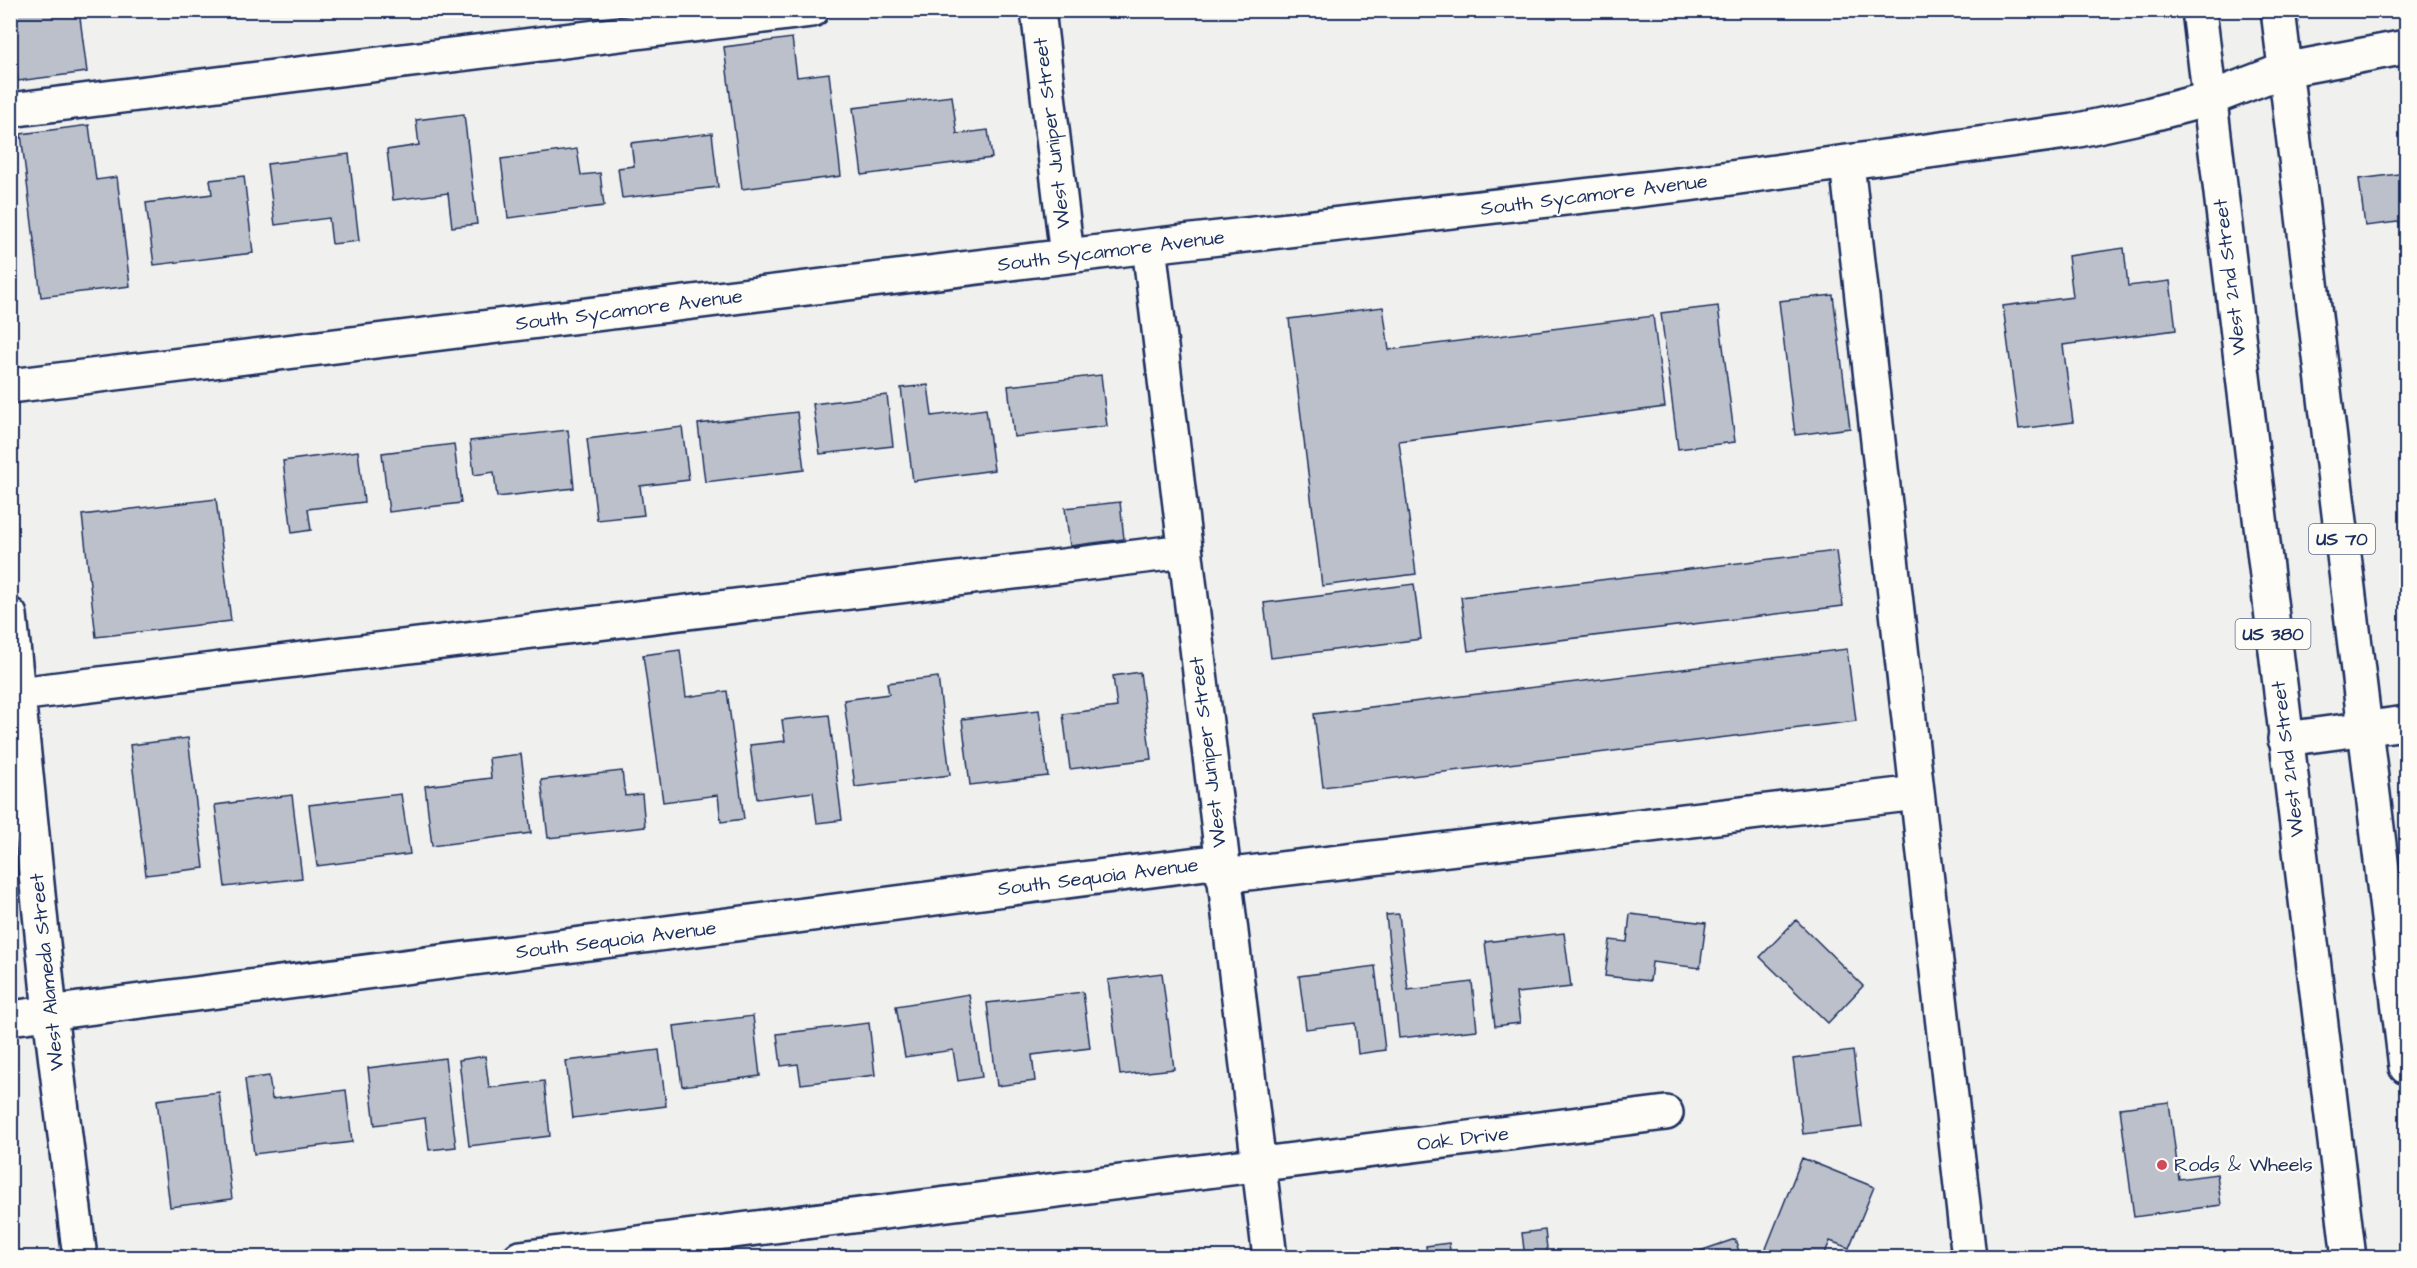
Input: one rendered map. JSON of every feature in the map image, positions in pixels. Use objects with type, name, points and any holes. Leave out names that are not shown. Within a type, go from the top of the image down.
[{"type":"street","points":[[10,110],[812,10]]},
{"type":"street","name":"West Juniper Street","points":[[1038,10],[1067,256]]},
{"type":"street","name":"West 2nd Street","points":[[2199,10],[2349,1257]]},
{"type":"street","name":"US 70","points":[[2278,10],[2404,1034],[2406,1067]]},
{"type":"street","name":"South Sycamore Avenue","points":[[10,386],[1149,246],[1687,184],[2074,131],[2148,116],[2209,99],[2284,70],[2406,47]]},
{"type":"street","points":[[1847,163],[1970,1257]]},
{"type":"street","name":"West Juniper Street","points":[[1149,246],[1270,1257]]},
{"type":"street","points":[[14,695],[1185,551]]},
{"type":"street","name":"West Alameda Street","points":[[10,615],[14,695],[80,1257]]},
{"type":"street","points":[[2285,739],[2406,723]]},
{"type":"street","name":"South Sequoia Avenue","points":[[10,1018],[1222,868],[1917,794]]},
{"type":"street","name":"Oak Drive","points":[[520,1257],[1666,1113]]},
{"type":"building","points":[[10,10],[79,10],[87,72],[18,81]]},
{"type":"building","points":[[2031,10],[2078,10],[2078,11],[2032,16]]},
{"type":"building","points":[[792,38],[797,77],[829,73],[841,176],[742,189],[724,47]]},
{"type":"building","points":[[952,96],[957,134],[988,130],[992,158],[862,175],[853,108]]},
{"type":"building","points":[[464,114],[477,224],[452,227],[448,193],[393,200],[387,150],[419,145],[416,120]]},
{"type":"building","points":[[89,125],[96,180],[117,177],[130,286],[41,297],[21,134]]},
{"type":"building","points":[[712,133],[718,187],[622,198],[618,168],[634,166],[631,143]]},
{"type":"building","points":[[577,149],[581,175],[600,173],[604,206],[508,218],[501,159]]},
{"type":"building","points":[[349,154],[359,241],[332,244],[329,218],[275,225],[267,164]]},
{"type":"building","points":[[2406,173],[2406,221],[2365,226],[2359,179]]},
{"type":"building","points":[[244,176],[253,253],[154,265],[146,203],[212,194],[210,180]]},
{"type":"building","points":[[2124,248],[2128,286],[2170,281],[2176,330],[2063,345],[2073,422],[2019,429],[2003,306],[2073,297],[2068,256]]},
{"type":"building","points":[[1833,295],[1850,428],[1795,435],[1779,301]]},
{"type":"building","points":[[1718,306],[1735,442],[1678,449],[1661,313]]},
{"type":"building","points":[[1383,307],[1389,350],[1653,316],[1665,407],[1399,441],[1416,574],[1322,586],[1289,319]]},
{"type":"building","points":[[1101,375],[1107,426],[1014,437],[1008,386]]},
{"type":"building","points":[[928,385],[932,416],[986,409],[994,470],[913,481],[901,388]]},
{"type":"building","points":[[887,395],[893,446],[820,454],[813,404]]},
{"type":"building","points":[[797,412],[804,470],[705,482],[698,424]]},
{"type":"building","points":[[682,427],[689,480],[640,486],[644,515],[597,520],[587,439]]},
{"type":"building","points":[[568,430],[574,488],[497,497],[494,472],[474,475],[470,441]]},
{"type":"building","points":[[454,444],[461,503],[389,512],[382,453]]},
{"type":"building","points":[[358,451],[364,502],[308,509],[311,530],[292,533],[283,461]]},
{"type":"building","points":[[216,499],[231,621],[96,637],[82,515]]},
{"type":"building","points":[[1120,502],[1124,539],[1070,546],[1065,508]]},
{"type":"building","points":[[1836,551],[1843,606],[1468,651],[1461,597]]},
{"type":"building","points":[[1414,584],[1421,639],[1271,658],[1264,603]]},
{"type":"building","points":[[1847,649],[1856,721],[1323,787],[1314,714]]},
{"type":"building","points":[[680,650],[686,697],[727,691],[744,819],[721,822],[718,795],[663,802],[643,655]]},
{"type":"building","points":[[1140,672],[1151,759],[1070,769],[1063,714],[1117,707],[1113,676]]},
{"type":"building","points":[[938,677],[950,775],[855,787],[844,700],[889,694],[887,683]]},
{"type":"building","points":[[1039,710],[1048,776],[970,785],[962,719]]},
{"type":"building","points":[[829,715],[842,820],[817,823],[813,792],[757,799],[750,745],[785,741],[782,720]]},
{"type":"building","points":[[188,738],[204,868],[146,875],[130,745]]},
{"type":"building","points":[[521,754],[531,833],[432,846],[425,786],[491,778],[489,758]]},
{"type":"building","points":[[622,771],[625,796],[642,794],[645,827],[548,838],[541,780]]},
{"type":"building","points":[[401,794],[410,854],[317,866],[309,805]]},
{"type":"building","points":[[292,795],[302,878],[225,887],[215,805]]},
{"type":"building","points":[[1399,914],[1408,990],[1472,982],[1477,1030],[1399,1038],[1386,915]]},
{"type":"building","points":[[1630,914],[1706,923],[1700,968],[1652,962],[1650,981],[1605,976],[1610,940],[1627,942]]},
{"type":"building","points":[[1796,920],[1863,986],[1828,1023],[1760,957]]},
{"type":"building","points":[[1564,933],[1571,987],[1516,993],[1520,1023],[1495,1026],[1485,942]]},
{"type":"building","points":[[1375,966],[1385,1050],[1358,1054],[1355,1023],[1306,1029],[1299,976]]},
{"type":"building","points":[[1162,973],[1174,1069],[1120,1075],[1108,980]]},
{"type":"building","points":[[1083,992],[1090,1048],[1032,1055],[1035,1081],[997,1086],[987,1003]]},
{"type":"building","points":[[969,994],[982,1077],[958,1081],[953,1050],[905,1057],[896,1006]]},
{"type":"building","points":[[753,1016],[760,1076],[682,1086],[674,1026]]},
{"type":"building","points":[[869,1023],[875,1075],[801,1084],[798,1064],[781,1066],[777,1034]]},
{"type":"building","points":[[659,1050],[666,1106],[573,1118],[566,1061]]},
{"type":"building","points":[[1853,1051],[1862,1127],[1803,1134],[1793,1059]]},
{"type":"building","points":[[485,1056],[489,1088],[544,1081],[550,1136],[469,1146],[459,1060]]},
{"type":"building","points":[[445,1058],[456,1147],[429,1150],[425,1118],[375,1125],[368,1068]]},
{"type":"building","points":[[269,1076],[272,1099],[346,1090],[352,1142],[254,1154],[245,1079]]},
{"type":"building","points":[[219,1092],[232,1199],[170,1207],[157,1100]]},
{"type":"building","points":[[2169,1102],[2179,1179],[2217,1174],[2221,1205],[2134,1217],[2120,1108]]},
{"type":"building","points":[[1802,1158],[1874,1187],[1849,1248],[1830,1241],[1823,1258],[1781,1258],[1765,1251]]},
{"type":"building","points":[[1545,1230],[1548,1258],[1525,1258],[1522,1233]]},
{"type":"building","points":[[1735,1239],[1741,1258],[1679,1258]]},
{"type":"building","points":[[1449,1243],[1451,1258],[1427,1258],[1426,1246]]},
{"type":"building","points":[[1398,1250],[1399,1258],[1338,1258],[1338,1257]]},
{"type":"place","name":"Rods & Wheels","points":[[2162,1165]]}]
